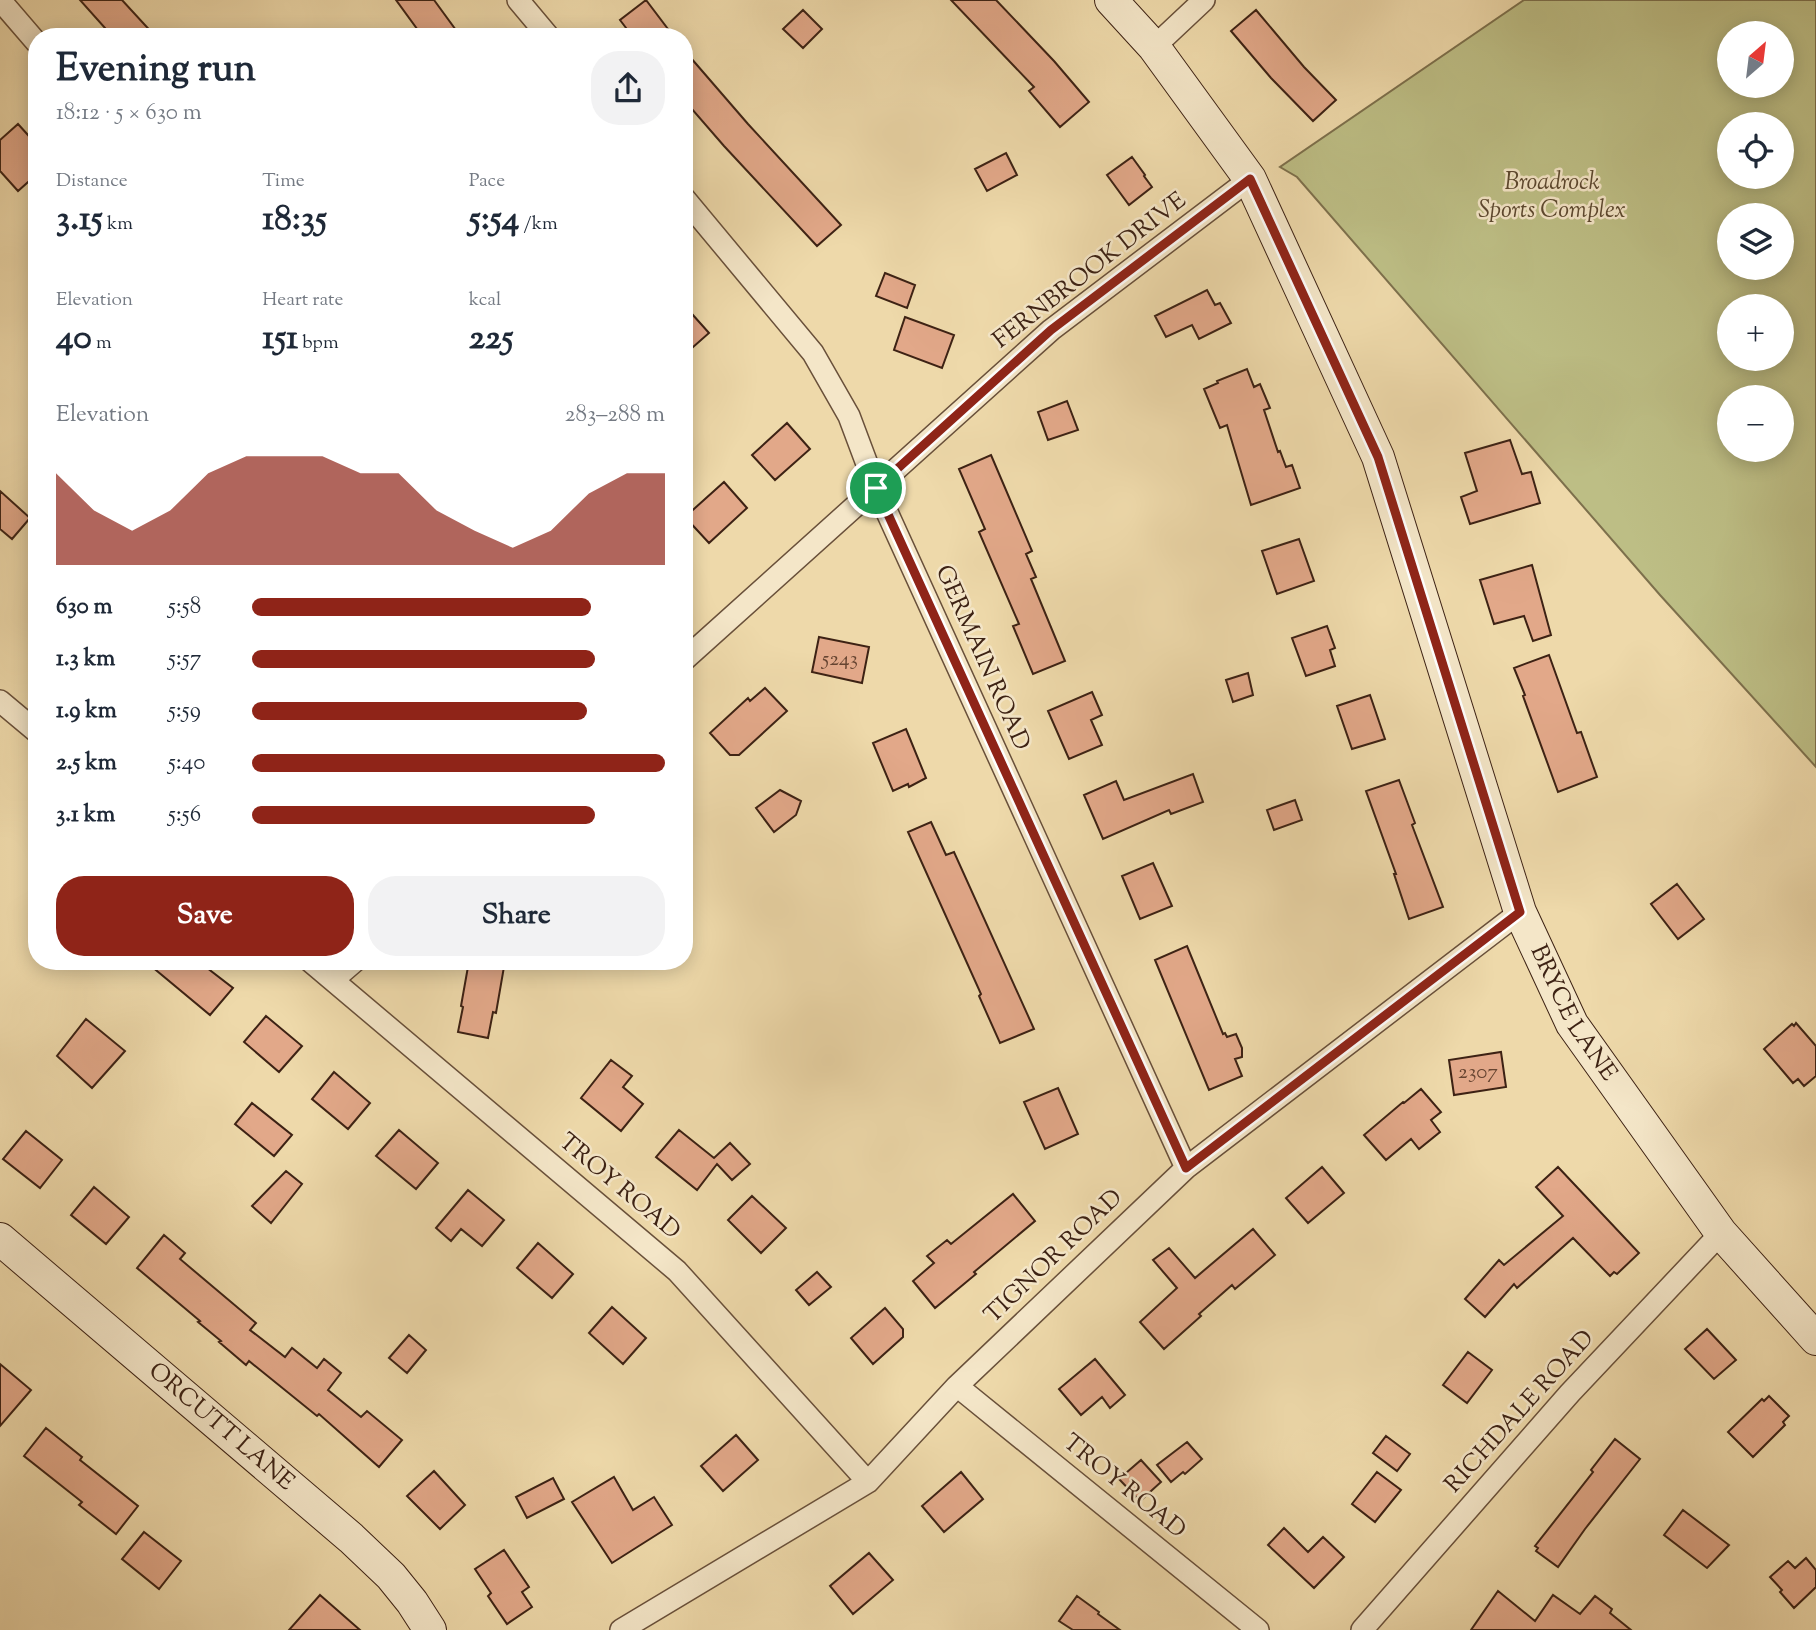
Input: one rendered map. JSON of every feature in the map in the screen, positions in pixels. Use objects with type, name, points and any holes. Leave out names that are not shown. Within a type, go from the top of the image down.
[{"type":"street","points":[[0,0],[28,33]]},
{"type":"street","points":[[519,0],[542,28]]},
{"type":"street","name":"BRYCE LANE","points":[[1111,0],[1154,47],[1250,179],[1378,457],[1520,912],[1572,1024],[1721,1233],[1816,1339]]},
{"type":"street","points":[[1154,47],[1204,0]]},
{"type":"street","name":"FERNBROOK DRIVE","points":[[693,652],[1051,330],[1250,179]]},
{"type":"street","name":"GERMAIN ROAD","points":[[693,209],[813,353],[849,415],[876,488],[1186,1168]]},
{"type":"street","points":[[0,701],[28,717]]},
{"type":"street","name":"TIGNOR ROAD","points":[[621,1630],[868,1482],[957,1386],[1186,1168],[1520,912]]},
{"type":"street","name":"TROY ROAD","points":[[321,970],[677,1271],[868,1482]]},
{"type":"street","points":[[333,980],[345,970]]},
{"type":"street","name":"RICHDALE ROAD","points":[[1362,1630],[1570,1393],[1721,1233]]},
{"type":"street","name":"ORCUTT LANE","points":[[0,1239],[351,1538],[391,1576],[430,1630]]},
{"type":"street","name":"TROY ROAD","points":[[957,1386],[1258,1630]]},
{"type":"green space","name":"Broadrock Sports Complex","points":[[1524,0],[1816,0],[1816,767],[1660,595],[1297,177],[1280,167]]},
{"type":"building","points":[[80,0],[122,0],[148,28],[105,28]]},
{"type":"building","points":[[396,0],[434,0],[454,28],[416,28]]},
{"type":"building","points":[[646,0],[667,28],[626,28],[620,20]]},
{"type":"building","points":[[951,0],[996,0],[1089,102],[1060,127],[1029,91],[1034,87]]},
{"type":"building","points":[[803,10],[822,29],[803,48],[783,29]]},
{"type":"building","points":[[1256,10],[1336,100],[1313,121],[1231,31]]},
{"type":"building","points":[[693,60],[841,225],[817,246],[693,110]]},
{"type":"building","points":[[18,124],[28,135],[28,182],[18,191],[0,171],[0,140]]},
{"type":"building","points":[[1006,153],[1017,175],[987,191],[975,169]]},
{"type":"building","points":[[1132,157],[1152,187],[1129,205],[1107,175]]},
{"type":"building","points":[[885,273],[915,285],[907,308],[876,296]]},
{"type":"building","points":[[1207,290],[1215,305],[1220,303],[1231,323],[1199,339],[1192,325],[1166,337],[1155,316]]},
{"type":"building","points":[[693,315],[709,333],[693,347]]},
{"type":"building","points":[[905,317],[954,335],[942,368],[894,350]]},
{"type":"building","points":[[1247,369],[1254,387],[1260,384],[1270,408],[1264,410],[1278,452],[1280,451],[1286,467],[1292,465],[1300,488],[1251,505],[1227,425],[1220,428],[1204,389]]},
{"type":"building","points":[[1067,401],[1078,430],[1048,440],[1038,412]]},
{"type":"building","points":[[787,423],[810,449],[775,480],[752,455]]},
{"type":"building","points":[[1510,440],[1522,474],[1531,472],[1540,503],[1470,524],[1461,497],[1477,491],[1465,453]]},
{"type":"building","points":[[991,455],[1032,551],[1026,554],[1036,577],[1031,579],[1065,661],[1033,674],[1013,626],[1019,624],[979,532],[985,529],[959,469]]},
{"type":"building","points":[[724,482],[747,508],[709,543],[693,526],[693,510]]},
{"type":"building","points":[[0,491],[28,516],[28,520],[12,539],[0,529]]},
{"type":"building","points":[[1299,539],[1314,581],[1277,594],[1262,551]]},
{"type":"building","points":[[1532,565],[1551,635],[1533,641],[1524,616],[1494,624],[1480,580]]},
{"type":"building","points":[[1327,626],[1335,648],[1330,650],[1335,666],[1306,676],[1292,638]]},
{"type":"building","points":[[819,637],[869,647],[862,683],[812,672]]},
{"type":"building","points":[[1549,655],[1577,733],[1581,732],[1597,777],[1558,792],[1514,668]]},
{"type":"building","points":[[1248,673],[1253,695],[1233,702],[1226,680]]},
{"type":"building","points":[[765,688],[787,711],[739,755],[730,755],[710,733],[748,698],[750,701]]},
{"type":"building","points":[[1092,692],[1102,715],[1091,720],[1102,745],[1069,759],[1048,711]]},
{"type":"building","points":[[1370,695],[1385,739],[1352,749],[1337,706]]},
{"type":"building","points":[[906,729],[926,778],[909,787],[908,784],[893,791],[873,743]]},
{"type":"building","points":[[1193,774],[1203,802],[1171,814],[1169,810],[1103,839],[1084,795],[1116,781],[1124,800]]},
{"type":"building","points":[[1399,780],[1415,823],[1412,825],[1443,907],[1409,919],[1366,791]]},
{"type":"building","points":[[780,790],[801,801],[796,815],[774,832],[756,808]]},
{"type":"building","points":[[1295,800],[1302,820],[1274,830],[1267,810]]},
{"type":"building","points":[[931,822],[946,855],[954,852],[1034,1029],[1000,1043],[979,996],[981,994],[908,832]]},
{"type":"building","points":[[1153,863],[1172,906],[1140,919],[1122,876]]},
{"type":"building","points":[[1677,884],[1704,919],[1678,939],[1651,904]]},
{"type":"building","points":[[1187,946],[1223,1034],[1227,1037],[1236,1034],[1242,1048],[1242,1057],[1235,1059],[1242,1076],[1209,1090],[1155,960]]},
{"type":"building","points":[[156,970],[210,970],[233,988],[210,1015]]},
{"type":"building","points":[[467,970],[503,970],[496,1013],[493,1012],[488,1038],[458,1032],[463,1007],[461,1006]]},
{"type":"building","points":[[266,1016],[302,1046],[279,1072],[244,1042]]},
{"type":"building","points":[[86,1019],[125,1051],[92,1088],[57,1056]]},
{"type":"building","points":[[1796,1023],[1816,1046],[1816,1076],[1804,1086],[1798,1079],[1793,1083],[1764,1049]]},
{"type":"building","points":[[1501,1052],[1506,1087],[1454,1095],[1449,1060]]},
{"type":"building","points":[[611,1060],[632,1076],[623,1087],[643,1104],[621,1131],[581,1098]]},
{"type":"building","points":[[334,1072],[370,1103],[348,1129],[312,1099]]},
{"type":"building","points":[[1058,1088],[1078,1134],[1045,1149],[1024,1102]]},
{"type":"building","points":[[1421,1089],[1441,1112],[1431,1120],[1440,1132],[1419,1149],[1411,1139],[1386,1160],[1364,1135]]},
{"type":"building","points":[[252,1103],[292,1135],[274,1156],[235,1124]]},
{"type":"building","points":[[399,1130],[438,1163],[416,1189],[376,1156]]},
{"type":"building","points":[[679,1130],[714,1158],[730,1143],[750,1164],[732,1180],[717,1164],[697,1190],[656,1157]]},
{"type":"building","points":[[26,1131],[62,1160],[40,1188],[3,1159]]},
{"type":"building","points":[[1322,1167],[1344,1193],[1308,1223],[1286,1198]]},
{"type":"building","points":[[1558,1167],[1639,1253],[1617,1274],[1614,1272],[1610,1276],[1573,1238],[1517,1288],[1514,1284],[1485,1317],[1465,1299],[1499,1260],[1504,1265],[1563,1216],[1536,1187]]},
{"type":"building","points":[[286,1171],[302,1184],[271,1223],[252,1206]]},
{"type":"building","points":[[94,1187],[129,1217],[106,1244],[71,1215]]},
{"type":"building","points":[[468,1190],[504,1220],[482,1246],[461,1229],[451,1241],[436,1228]]},
{"type":"building","points":[[1013,1194],[1035,1221],[935,1308],[913,1281],[934,1263],[927,1256],[947,1240],[951,1244]]},
{"type":"building","points":[[752,1196],[786,1228],[761,1253],[728,1220]]},
{"type":"building","points":[[1253,1229],[1275,1255],[1235,1289],[1232,1285],[1164,1349],[1140,1322],[1177,1288],[1153,1260],[1169,1248],[1195,1278]]},
{"type":"building","points":[[164,1235],[185,1253],[180,1259],[256,1323],[250,1330],[285,1357],[292,1348],[317,1368],[324,1359],[341,1373],[328,1390],[361,1417],[367,1411],[402,1440],[379,1467],[319,1414],[317,1416],[249,1361],[246,1365],[198,1322],[200,1321],[137,1268]]},
{"type":"building","points":[[538,1243],[573,1274],[552,1298],[517,1268]]},
{"type":"building","points":[[817,1272],[831,1287],[809,1305],[796,1290]]},
{"type":"building","points":[[612,1307],[646,1338],[623,1364],[589,1333]]},
{"type":"building","points":[[885,1308],[903,1329],[903,1337],[873,1364],[851,1338]]},
{"type":"building","points":[[1707,1329],[1736,1360],[1714,1379],[1685,1349]]},
{"type":"building","points":[[409,1335],[426,1350],[407,1373],[389,1358]]},
{"type":"building","points":[[1468,1352],[1492,1370],[1467,1403],[1443,1385]]},
{"type":"building","points":[[1095,1359],[1125,1395],[1110,1408],[1102,1397],[1081,1415],[1059,1389]]},
{"type":"building","points":[[0,1364],[31,1390],[0,1426]]},
{"type":"building","points":[[1769,1396],[1789,1416],[1783,1422],[1785,1425],[1753,1457],[1728,1432],[1762,1399],[1764,1401]]},
{"type":"building","points":[[46,1428],[82,1457],[80,1460],[138,1506],[116,1534],[79,1505],[82,1502],[24,1456]]},
{"type":"building","points":[[736,1435],[758,1460],[723,1491],[701,1466]]},
{"type":"building","points":[[1386,1436],[1410,1454],[1397,1471],[1373,1453]]},
{"type":"building","points":[[1615,1439],[1640,1459],[1558,1567],[1536,1551],[1538,1548],[1535,1546],[1593,1472],[1591,1470]]},
{"type":"building","points":[[1187,1442],[1202,1459],[1171,1482],[1157,1465]]},
{"type":"building","points":[[1141,1460],[1161,1482],[1140,1501],[1119,1479]]},
{"type":"building","points":[[434,1471],[465,1505],[440,1529],[407,1496]]},
{"type":"building","points":[[961,1472],[983,1499],[944,1532],[922,1506]]},
{"type":"building","points":[[1377,1472],[1401,1490],[1375,1522],[1352,1504]]},
{"type":"building","points":[[614,1477],[633,1510],[654,1497],[672,1525],[612,1563],[572,1502]]},
{"type":"building","points":[[553,1478],[564,1499],[527,1518],[516,1497]]},
{"type":"building","points":[[1683,1510],[1729,1545],[1707,1568],[1664,1535]]},
{"type":"building","points":[[1284,1528],[1308,1552],[1323,1537],[1344,1557],[1314,1588],[1268,1545]]},
{"type":"building","points":[[144,1532],[181,1561],[159,1589],[122,1559]]},
{"type":"building","points":[[504,1550],[529,1587],[522,1592],[532,1607],[507,1624],[488,1596],[491,1593],[475,1569]]},
{"type":"building","points":[[869,1553],[893,1580],[853,1614],[830,1586]]},
{"type":"building","points":[[1806,1558],[1816,1570],[1816,1587],[1794,1608],[1770,1577],[1788,1561],[1795,1568]]},
{"type":"building","points":[[1498,1591],[1535,1621],[1553,1595],[1580,1614],[1595,1596],[1612,1609],[1610,1613],[1631,1630],[1471,1630]]},
{"type":"building","points":[[320,1595],[360,1630],[289,1630]]},
{"type":"building","points":[[1077,1596],[1120,1630],[1073,1630],[1059,1621]]},
{"type":"route","points":[[1250,179],[1378,457],[1520,912],[1186,1168],[876,488],[1051,330],[1250,179]]}]
